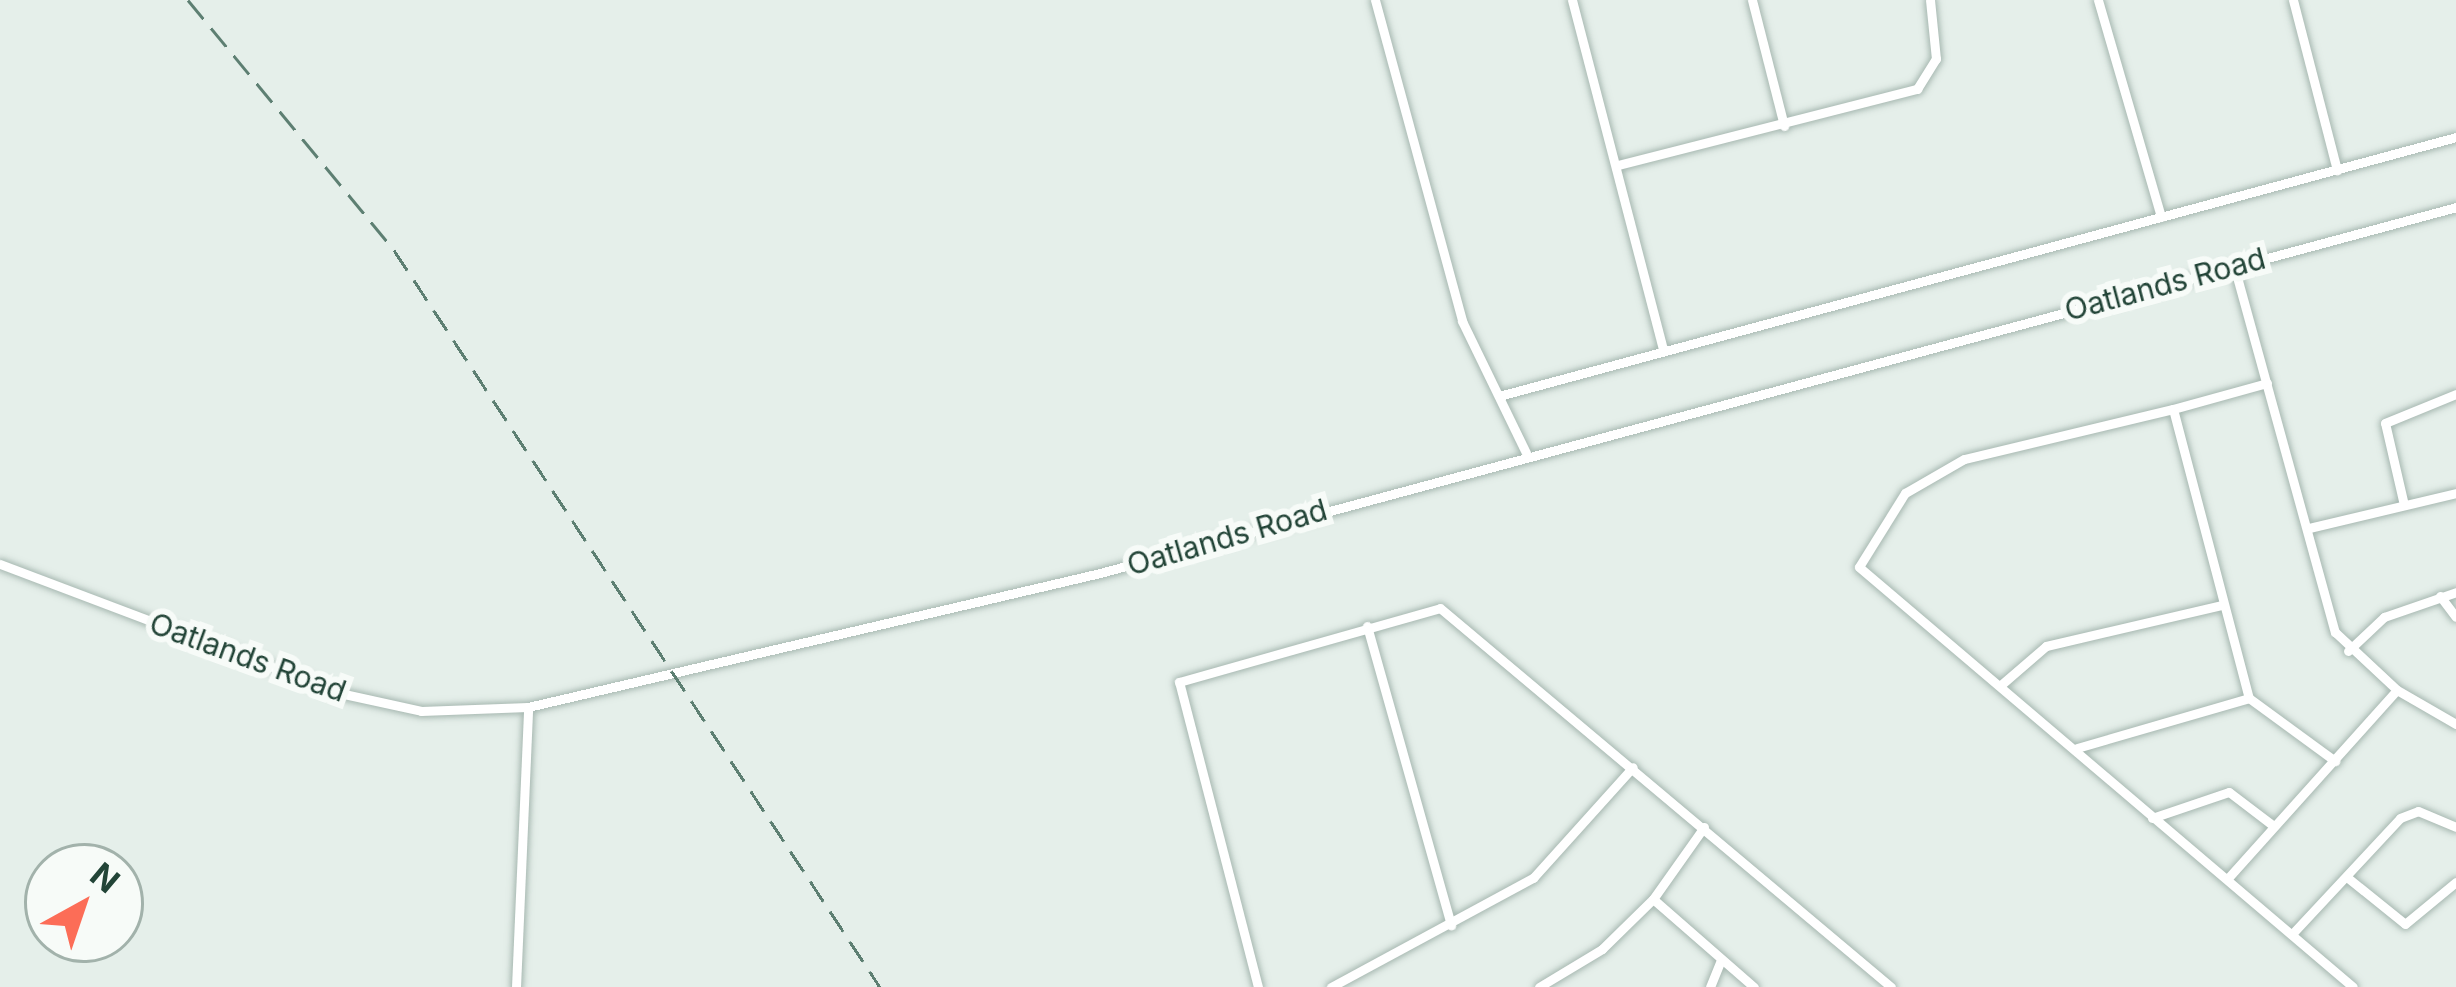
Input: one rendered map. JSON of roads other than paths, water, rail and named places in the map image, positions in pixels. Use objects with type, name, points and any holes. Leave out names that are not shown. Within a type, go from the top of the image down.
[{"type":"street","points":[[1375,0],[1462,321],[1526,453]]},
{"type":"street","points":[[1572,0],[1663,349]]},
{"type":"street","points":[[1752,0],[1784,126]]},
{"type":"street","points":[[1618,166],[1784,126],[1923,84],[1936,59],[1930,0]]},
{"type":"street","points":[[2098,0],[2162,217]]},
{"type":"street","points":[[2293,0],[2337,170]]},
{"type":"street","points":[[1499,396],[2456,137]]},
{"type":"street","name":"Oatlands Road","points":[[0,564],[384,705],[528,707],[1100,574],[1526,453],[2456,207]]},
{"type":"street","points":[[2234,266],[2348,651],[2397,690],[2456,724]]},
{"type":"street","points":[[2267,382],[1964,459],[1905,493],[1864,548],[1858,567],[2002,684],[2152,818],[2229,877],[2354,987]]},
{"type":"street","points":[[2404,506],[2385,423],[2456,394]]},
{"type":"street","points":[[2173,409],[2249,698],[2335,761]]},
{"type":"street","points":[[2309,528],[2456,493]]},
{"type":"street","points":[[2348,651],[2384,617],[2456,592]]},
{"type":"street","points":[[2440,596],[2456,617]]},
{"type":"street","points":[[2002,684],[2046,646],[2222,605]]},
{"type":"street","points":[[1258,987],[1179,682],[1440,608],[1891,987]]},
{"type":"street","points":[[1367,626],[1451,925]]},
{"type":"street","points":[[2229,877],[2271,824],[2397,690]]},
{"type":"street","points":[[2077,748],[2249,698]]},
{"type":"street","points":[[516,987],[528,707]]},
{"type":"street","points":[[1331,987],[1348,983],[1544,869],[1633,767]]},
{"type":"street","points":[[2152,818],[2230,792],[2271,824]]},
{"type":"street","points":[[2292,934],[2408,813],[2456,827]]},
{"type":"street","points":[[1539,987],[1603,950],[1653,899],[1704,827]]},
{"type":"street","points":[[2348,878],[2405,924],[2456,882]]},
{"type":"street","points":[[1653,899],[1754,987]]},
{"type":"street","points":[[1710,987],[1721,960]]},
{"type":"railway","points":[[188,0],[394,250],[880,987]]}]
